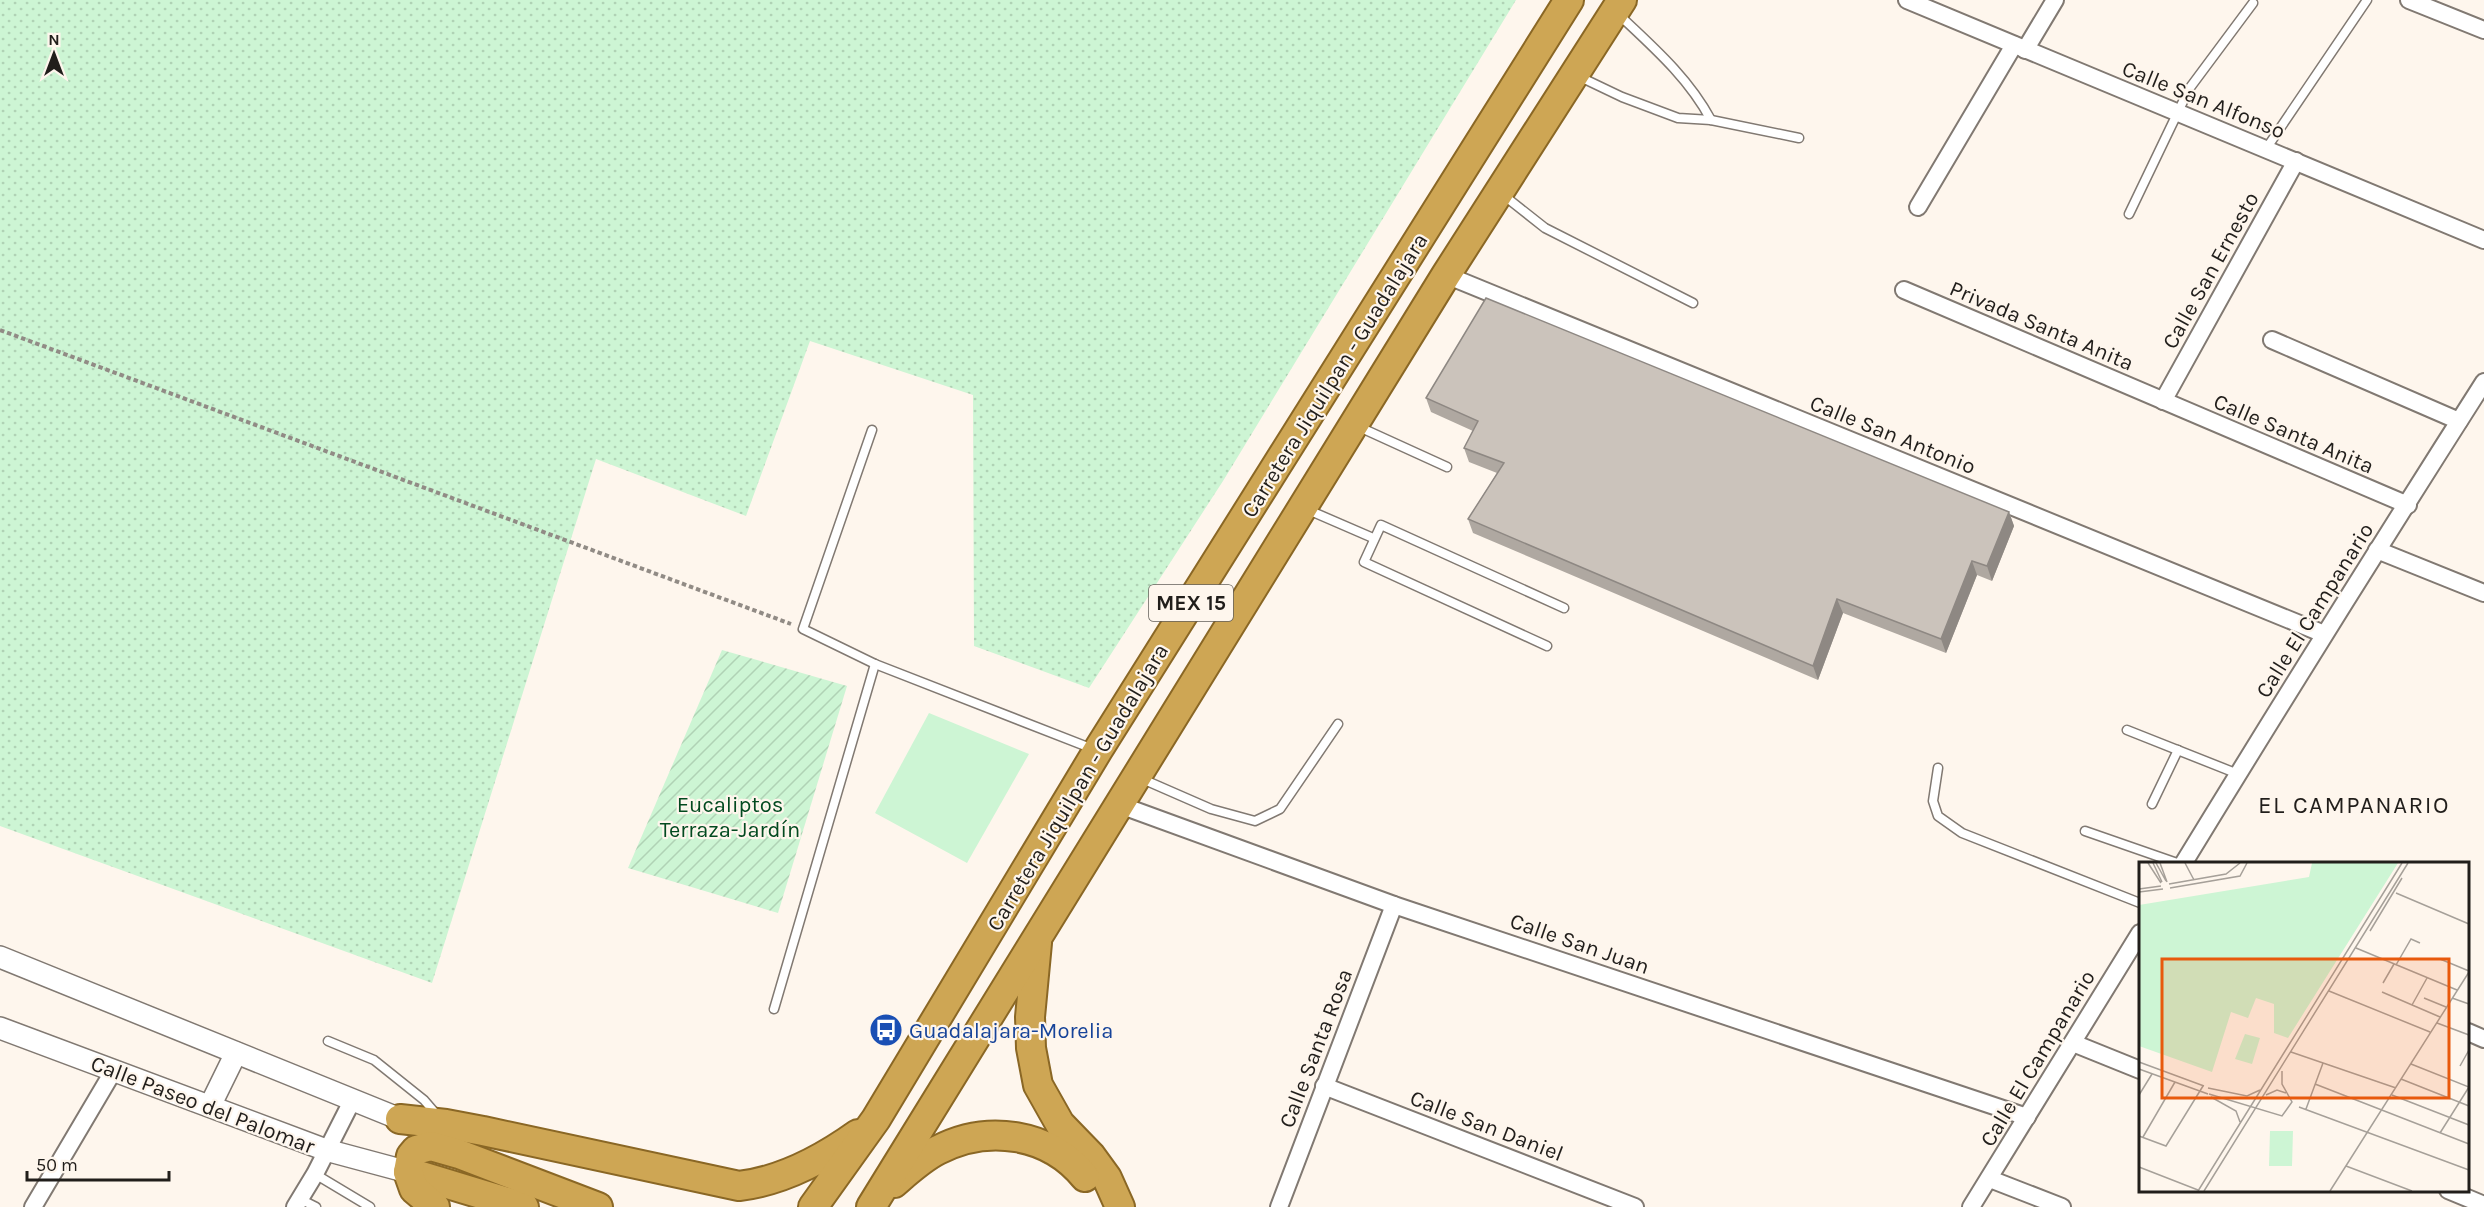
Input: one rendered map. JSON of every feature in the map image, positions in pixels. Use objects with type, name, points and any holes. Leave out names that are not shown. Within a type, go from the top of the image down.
[{"type":"highway","name":"Carretera Jiquilpan - Guadalajara","points":[[813,1207],[876,1119],[1098,750],[1569,0]]},
{"type":"highway","name":"Carretera Jiquilpan - Guadalajara","points":[[873,1202],[1446,275],[1618,6]]},
{"type":"highway","points":[[1037,938],[1030,1017],[1031,1048],[1038,1085],[1060,1124],[1091,1156],[1107,1178],[1120,1207]]},
{"type":"highway","points":[[399,1119],[446,1124],[739,1186],[776,1179],[842,1146],[876,1119]]},
{"type":"highway","points":[[399,1119],[496,1170]]},
{"type":"highway","points":[[873,1202],[914,1166],[938,1149],[965,1139],[1005,1135],[1032,1140],[1061,1154],[1073,1163],[1085,1178],[1099,1207]]},
{"type":"highway","points":[[435,1207],[414,1189],[408,1172],[411,1156],[416,1150],[431,1146],[459,1154],[598,1207]]},
{"type":"highway","points":[[408,1172],[524,1207]]},
{"type":"street","name":"Calle San Alfonso","points":[[1907,0],[2484,240]]},
{"type":"street","points":[[1918,207],[2020,47],[2055,0]]},
{"type":"street","points":[[2409,0],[2484,30]]},
{"type":"street","name":"Calle San Ernesto","points":[[2163,401],[2296,161]]},
{"type":"street","name":"Calle San Antonio","points":[[1446,275],[2324,634]]},
{"type":"street","name":"Privada Santa Anita","points":[[1904,290],[2163,401]]},
{"type":"street","points":[[2272,340],[2459,421]]},
{"type":"street","name":"Calle El Campanario","points":[[2183,862],[2484,382]]},
{"type":"street","name":"Calle Santa Anita","points":[[2163,401],[2408,505]]},
{"type":"street","points":[[2377,550],[2484,593]]},
{"type":"street","name":"Calle San Juan","points":[[1120,805],[1394,905],[2027,1118]]},
{"type":"street","name":"Calle Santa Rosa","points":[[1279,1207],[1394,905]]},
{"type":"street","name":"Calle El Campanario","points":[[1971,1207],[2139,935]]},
{"type":"street","points":[[0,957],[399,1119]]},
{"type":"street","name":"Calle Paseo del Palomar","points":[[0,1028],[326,1150],[408,1172]]},
{"type":"street","points":[[2469,1032],[2484,1039]]},
{"type":"street","points":[[2073,1043],[2139,1070]]},
{"type":"street","points":[[210,1106],[236,1053]]},
{"type":"street","points":[[33,1207],[114,1070]]},
{"type":"street","name":"Calle San Daniel","points":[[1324,1086],[1635,1207]]},
{"type":"street","points":[[298,1203],[351,1101]]},
{"type":"street","points":[[1990,1179],[2062,1207]]},
{"type":"street","points":[[2451,1192],[2484,1205]]},
{"type":"lane","points":[[2266,149],[2367,0]]},
{"type":"lane","points":[[2129,214],[2188,89],[2253,3]]},
{"type":"lane","points":[[1618,6],[1701,101],[1711,120]]},
{"type":"lane","points":[[1575,74],[1622,97],[1678,118],[1711,120],[1798,138]]},
{"type":"lane","points":[[1500,192],[1545,228],[1693,303]]},
{"type":"lane","points":[[1354,425],[1447,467]]},
{"type":"lane","points":[[872,430],[803,628],[875,664],[1098,750]]},
{"type":"lane","points":[[1303,508],[1373,538]]},
{"type":"lane","points":[[1548,646],[1364,562],[1373,538],[1381,525],[1564,608]]},
{"type":"lane","points":[[774,1009],[875,664]]},
{"type":"lane","points":[[1137,777],[1211,809],[1255,821],[1280,809],[1338,724]]},
{"type":"lane","points":[[2127,730],[2238,774]]},
{"type":"lane","points":[[2152,804],[2178,750]]},
{"type":"lane","points":[[1938,768],[1933,801],[1938,816],[1962,833],[2139,903]]},
{"type":"lane","points":[[2085,831],[2176,862]]},
{"type":"lane","points":[[328,1041],[374,1060],[424,1100],[446,1124]]},
{"type":"lane","points":[[315,1174],[370,1207]]},
{"type":"lane","points":[[298,1203],[316,1207]]},
{"type":"path","points":[[0,330],[803,628]]},
{"type":"green space","points":[[0,0],[1516,0],[1223,481],[1089,688],[974,646],[973,395],[810,341],[746,516],[596,459],[432,983],[0,826]]},
{"type":"green space","name":"Eucaliptos Terraza-Jardín","points":[[722,650],[847,686],[778,913],[628,868]]},
{"type":"green space","points":[[929,713],[1029,754],[967,863],[875,813]]},
{"type":"building","points":[[1486,298],[2009,512],[1987,566],[1972,561],[1941,639],[1837,599],[1813,666],[1468,519],[1504,463],[1464,448],[1478,421],[1426,398]]},
{"type":"place","name":"Guadalajara-Morelia","points":[[886,1030]]},
{"type":"district","name":"EL CAMPANARIO","points":[[2354,805]]}]
